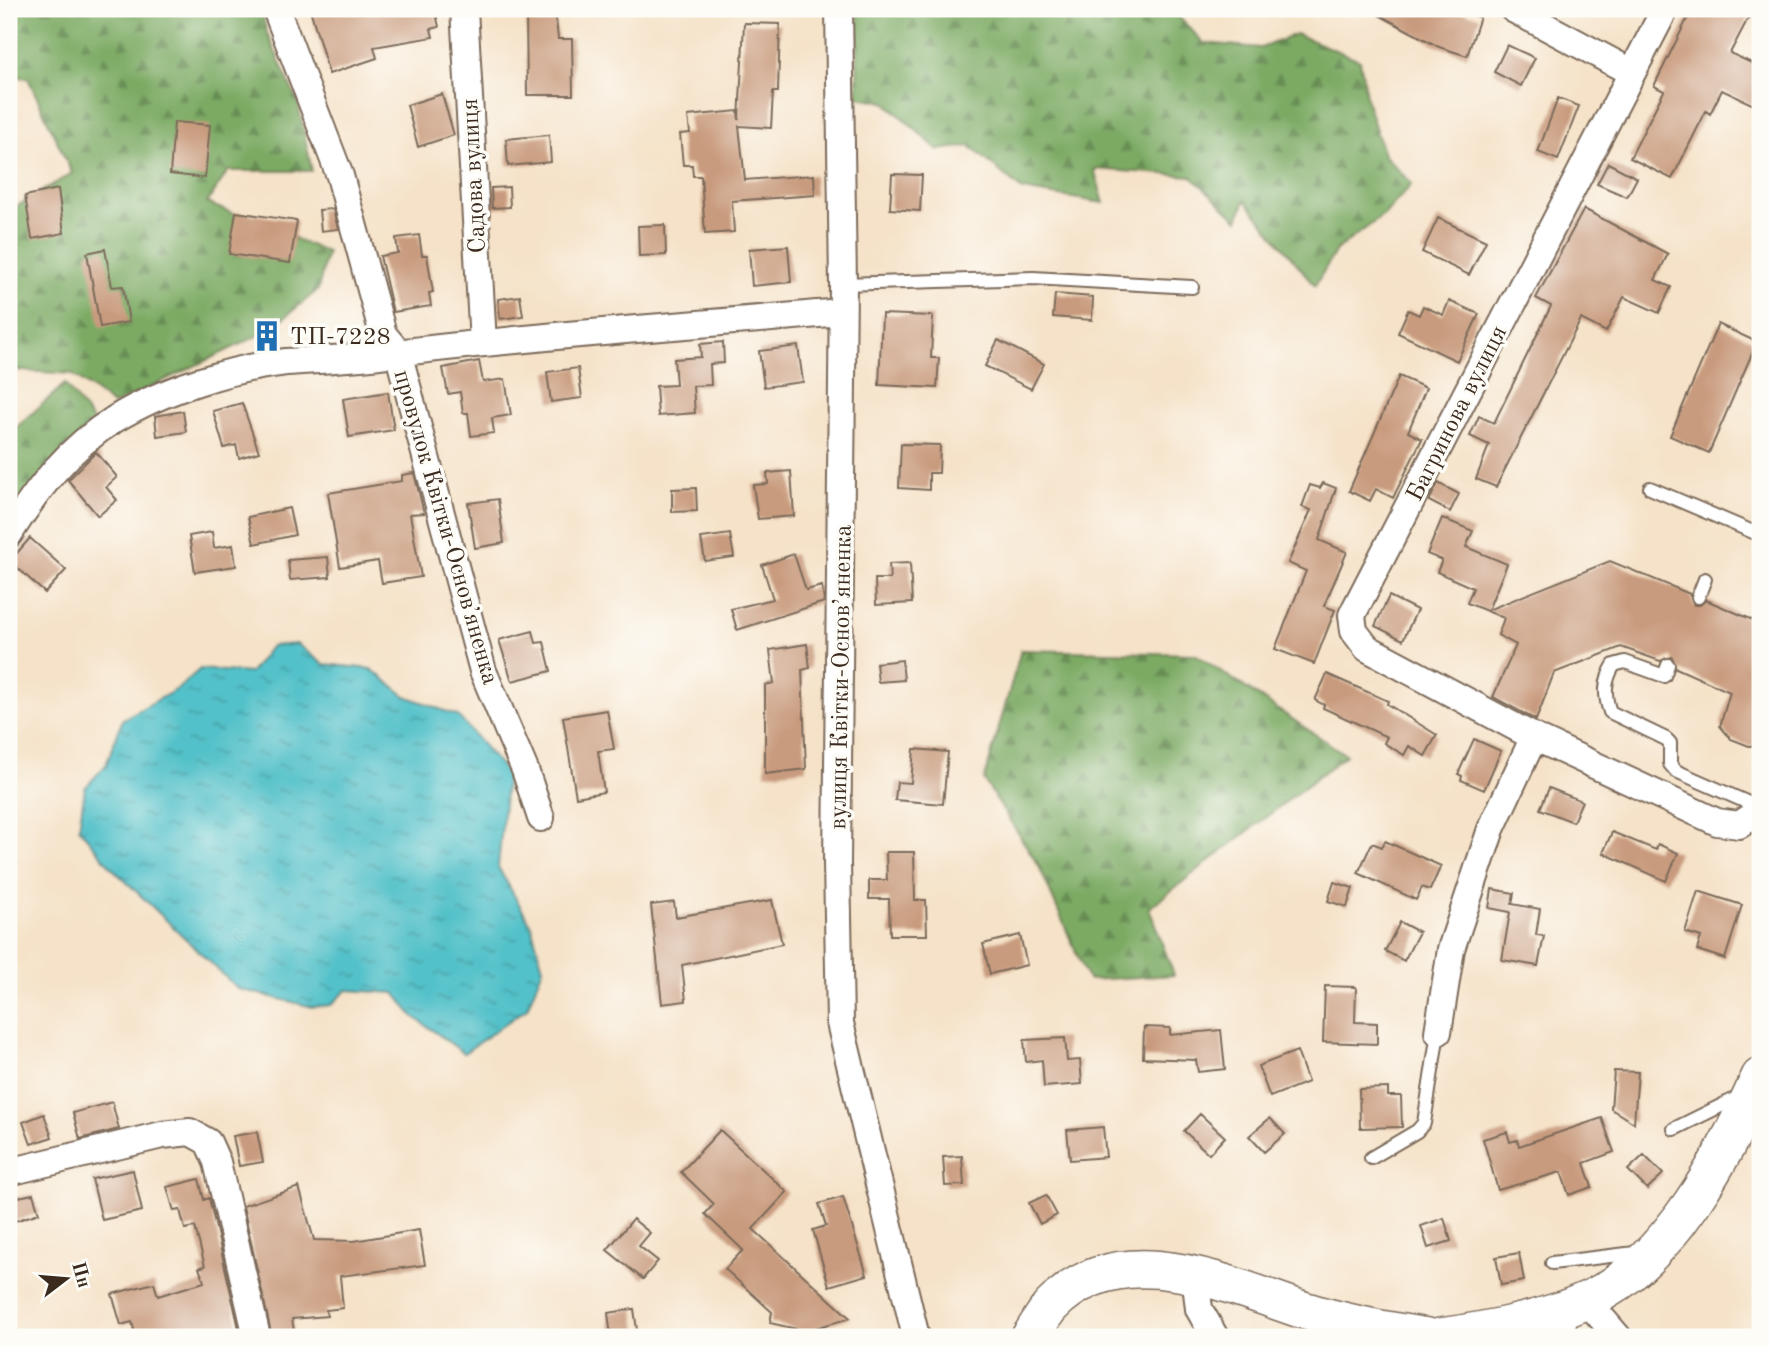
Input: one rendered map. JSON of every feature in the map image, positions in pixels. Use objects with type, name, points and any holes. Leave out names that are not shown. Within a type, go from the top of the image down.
[{"type":"main road","points":[[1440,1337],[1493,1329],[1560,1324],[1657,1249],[1695,1201],[1758,1083]]},
{"type":"main road","points":[[1030,1337],[1051,1306],[1083,1283],[1130,1269],[1195,1274],[1363,1327],[1428,1337]]},
{"type":"street","name":"провулок Квітки-Основʼяненка","points":[[276,9],[340,176],[383,334],[398,352],[483,671],[525,770],[541,818]]},
{"type":"street","name":"Садова вулиця","points":[[464,9],[483,343]]},
{"type":"street","name":"вулиця Квітки-Основ’яненка","points":[[839,9],[843,284],[837,863],[840,1023],[916,1337]]},
{"type":"street","points":[[1513,9],[1631,72]]},
{"type":"street","name":"Багринова вулиця","points":[[1665,9],[1352,615],[1354,631],[1367,648],[1534,737],[1725,825],[1739,824],[1760,810]]},
{"type":"street","name":"провулок Квітки-Основʼяненка","points":[[9,534],[38,488],[68,453],[116,418],[227,373],[285,362],[841,313]]},
{"type":"street","points":[[1438,1032],[1451,949],[1491,829],[1534,737]]},
{"type":"street","points":[[9,1172],[162,1135],[190,1132],[208,1142],[217,1162],[257,1337]]},
{"type":"street","points":[[1195,1274],[1199,1309],[1215,1337]]},
{"type":"street","points":[[1587,1301],[1618,1337]]},
{"type":"lane","points":[[843,284],[1033,278],[1192,287]]},
{"type":"lane","points":[[1650,488],[1760,535]]},
{"type":"lane","points":[[1698,597],[1705,579]]},
{"type":"lane","points":[[1668,665],[1664,677],[1625,662],[1615,665],[1606,686],[1605,698],[1610,712],[1670,743],[1670,764],[1676,771],[1760,810]]},
{"type":"lane","points":[[1371,1158],[1417,1131],[1424,1123],[1438,1032]]},
{"type":"lane","points":[[1674,1129],[1758,1083]]},
{"type":"lane","points":[[1552,1263],[1657,1249]]},
{"type":"green space","points":[[19,9],[261,9],[267,33],[298,103],[312,171],[228,171],[207,203],[327,252],[318,290],[268,331],[113,405],[72,374],[9,370],[9,211],[72,173],[28,78],[9,76],[9,25]]},
{"type":"green space","points":[[858,9],[1171,9],[1204,43],[1261,48],[1296,34],[1360,60],[1367,102],[1384,155],[1412,184],[1384,215],[1336,250],[1315,286],[1245,200],[1238,220],[1191,176],[1094,169],[1104,203],[1022,190],[970,146],[938,150],[885,102],[857,97]]},
{"type":"green space","points":[[65,384],[100,430],[9,534],[9,434]]},
{"type":"green space","points":[[1021,650],[1195,654],[1346,755],[1149,908],[1174,975],[1088,980],[1039,866],[984,780]]},
{"type":"water","points":[[297,644],[323,664],[371,669],[406,696],[458,716],[507,773],[498,867],[531,925],[543,968],[527,1008],[464,1053],[413,1016],[395,993],[347,990],[331,1005],[313,1007],[238,989],[112,868],[79,828],[85,788],[106,765],[123,719],[179,688],[200,669],[250,673],[271,646]]},
{"type":"building","points":[[310,9],[435,9],[439,27],[431,29],[433,37],[374,47],[377,58],[329,74]]},
{"type":"building","points":[[526,9],[555,9],[558,39],[572,39],[573,95],[527,95]]},
{"type":"building","points":[[1368,9],[1452,9],[1480,17],[1467,56],[1439,47]]},
{"type":"building","points":[[1692,9],[1707,17],[1711,9],[1753,9],[1730,53],[1760,67],[1760,108],[1722,90],[1710,114],[1706,111],[1672,179],[1630,158],[1664,91],[1654,86]]},
{"type":"building","points":[[744,23],[780,24],[778,92],[773,92],[771,128],[739,126],[745,180],[814,175],[815,195],[732,201],[734,232],[705,234],[701,176],[693,176],[692,165],[683,165],[680,134],[690,133],[688,116],[738,111],[739,120]]},
{"type":"building","points":[[1507,45],[1535,58],[1521,86],[1494,72]]},
{"type":"building","points":[[442,94],[454,135],[418,147],[407,105]]},
{"type":"building","points":[[1558,98],[1579,106],[1558,160],[1538,152]]},
{"type":"building","points":[[174,122],[210,125],[205,178],[170,174]]},
{"type":"building","points":[[549,135],[551,162],[508,166],[506,139]]},
{"type":"building","points":[[1608,163],[1637,178],[1627,197],[1597,184]]},
{"type":"building","points":[[892,174],[922,175],[920,211],[890,209]]},
{"type":"building","points":[[509,187],[510,207],[492,208],[491,188]]},
{"type":"building","points":[[58,189],[64,233],[32,239],[25,196]]},
{"type":"building","points":[[333,209],[338,229],[321,231],[319,210]]},
{"type":"building","points":[[1584,209],[1668,254],[1655,280],[1671,287],[1659,313],[1624,297],[1606,332],[1581,319],[1496,487],[1476,479],[1489,445],[1470,436],[1479,416],[1494,423],[1551,306],[1536,298]]},
{"type":"building","points":[[236,212],[297,221],[290,263],[229,254]]},
{"type":"building","points":[[1438,218],[1486,241],[1469,275],[1422,252]]},
{"type":"building","points":[[665,225],[666,255],[639,256],[638,226]]},
{"type":"building","points":[[419,235],[422,255],[427,255],[433,292],[429,293],[431,306],[393,312],[380,256],[398,253],[396,238]]},
{"type":"building","points":[[788,246],[791,282],[752,286],[749,249]]},
{"type":"building","points":[[105,249],[112,287],[123,286],[129,322],[100,327],[87,253]]},
{"type":"building","points":[[1055,294],[1093,297],[1092,320],[1053,317]]},
{"type":"building","points":[[520,296],[523,316],[500,319],[498,299]]},
{"type":"building","points":[[1449,301],[1479,314],[1457,361],[1398,333],[1408,310],[1419,315],[1423,306],[1443,315]]},
{"type":"building","points":[[882,314],[933,316],[931,358],[939,358],[937,388],[879,385]]},
{"type":"building","points":[[1718,324],[1757,342],[1709,453],[1670,436]]},
{"type":"building","points":[[998,340],[1044,364],[1031,389],[985,366]]},
{"type":"building","points":[[723,342],[724,363],[710,364],[711,385],[693,386],[695,413],[658,416],[656,386],[676,385],[674,359],[701,357],[700,344]]},
{"type":"building","points":[[798,346],[803,382],[764,387],[759,351]]},
{"type":"building","points":[[479,361],[483,382],[505,379],[511,415],[492,418],[494,433],[471,436],[468,413],[463,413],[460,392],[448,394],[443,368]]},
{"type":"building","points":[[578,368],[582,398],[551,402],[547,372]]},
{"type":"building","points":[[1399,376],[1426,388],[1408,432],[1422,439],[1393,498],[1376,489],[1370,501],[1349,491]]},
{"type":"building","points":[[388,392],[394,430],[349,437],[343,399]]},
{"type":"building","points":[[242,403],[259,452],[239,458],[236,445],[224,448],[213,411]]},
{"type":"building","points":[[183,411],[186,432],[157,436],[155,416]]},
{"type":"building","points":[[901,444],[940,445],[939,473],[929,473],[929,490],[899,488]]},
{"type":"building","points":[[96,452],[117,477],[106,487],[117,500],[98,516],[68,480]]},
{"type":"building","points":[[791,471],[794,516],[758,519],[753,485],[768,484],[767,473]]},
{"type":"building","points":[[414,473],[424,513],[410,514],[421,577],[382,583],[378,561],[340,567],[328,493],[402,481],[402,475]]},
{"type":"building","points":[[1323,483],[1336,488],[1319,540],[1347,552],[1324,606],[1335,610],[1314,664],[1275,649],[1306,571],[1288,563],[1311,510],[1302,507],[1310,485],[1320,488]]},
{"type":"building","points":[[1438,483],[1459,494],[1450,512],[1429,501]]},
{"type":"building","points":[[696,488],[697,511],[672,512],[672,489]]},
{"type":"building","points":[[498,499],[504,543],[475,548],[468,503]]},
{"type":"building","points":[[289,508],[295,535],[254,544],[248,517]]},
{"type":"building","points":[[1442,518],[1473,531],[1466,547],[1507,564],[1488,610],[1610,561],[1690,594],[1694,605],[1700,605],[1706,600],[1760,623],[1760,745],[1749,746],[1731,739],[1720,726],[1730,692],[1676,668],[1672,657],[1660,661],[1621,647],[1554,673],[1536,720],[1493,697],[1516,645],[1498,635],[1504,618],[1467,603],[1473,588],[1437,572],[1442,560],[1427,554]]},
{"type":"building","points":[[212,532],[214,548],[233,545],[236,566],[195,572],[189,536]]},
{"type":"building","points":[[730,534],[734,557],[705,561],[701,538]]},
{"type":"building","points":[[30,538],[66,570],[45,593],[10,561]]},
{"type":"building","points":[[794,554],[806,590],[822,586],[824,602],[737,630],[731,609],[773,599],[762,565]]},
{"type":"building","points":[[328,557],[330,577],[290,580],[288,560]]},
{"type":"building","points":[[910,563],[912,603],[876,605],[875,579],[890,579],[889,564]]},
{"type":"building","points":[[1389,596],[1417,610],[1403,640],[1375,626]]},
{"type":"building","points":[[533,631],[536,643],[544,642],[551,671],[512,681],[499,640]]},
{"type":"building","points":[[807,644],[810,668],[802,670],[806,769],[765,774],[765,685],[774,683],[770,650]]},
{"type":"building","points":[[902,660],[904,680],[878,682],[876,663]]},
{"type":"building","points":[[1327,674],[1388,701],[1387,704],[1437,735],[1425,756],[1409,746],[1404,755],[1384,743],[1387,737],[1323,708],[1324,705],[1315,700]]},
{"type":"building","points":[[607,710],[614,749],[598,751],[604,792],[576,797],[563,717]]},
{"type":"building","points":[[1474,739],[1501,751],[1484,790],[1461,780],[1462,776],[1458,774]]},
{"type":"building","points":[[914,749],[948,752],[943,804],[895,800],[897,782],[911,783]]},
{"type":"building","points":[[1549,788],[1582,801],[1573,822],[1540,809]]},
{"type":"building","points":[[1612,832],[1656,850],[1658,844],[1678,853],[1666,881],[1603,853]]},
{"type":"building","points":[[1385,841],[1441,866],[1430,890],[1422,887],[1416,900],[1358,873],[1372,843],[1382,847]]},
{"type":"building","points":[[886,852],[914,852],[915,900],[926,900],[927,935],[890,935],[889,899],[869,899],[869,880],[887,880]]},
{"type":"building","points":[[1334,882],[1353,888],[1347,907],[1328,901]]},
{"type":"building","points":[[1492,889],[1514,893],[1512,904],[1540,909],[1536,935],[1544,936],[1538,966],[1502,960],[1510,912],[1489,908]]},
{"type":"building","points":[[1698,891],[1742,905],[1725,959],[1697,950],[1701,937],[1685,932]]},
{"type":"building","points":[[772,900],[782,944],[682,965],[686,1001],[662,1004],[651,905],[674,902],[676,917]]},
{"type":"building","points":[[1400,922],[1419,932],[1404,961],[1385,951]]},
{"type":"building","points":[[1020,935],[1027,965],[990,974],[983,944]]},
{"type":"building","points":[[1325,986],[1356,987],[1355,1022],[1377,1023],[1377,1044],[1323,1042]]},
{"type":"building","points":[[1144,1027],[1170,1028],[1170,1035],[1221,1030],[1225,1069],[1198,1072],[1196,1060],[1143,1058]]},
{"type":"building","points":[[1065,1038],[1067,1061],[1080,1060],[1082,1084],[1044,1087],[1042,1060],[1026,1062],[1024,1040]]},
{"type":"building","points":[[1297,1051],[1308,1082],[1270,1097],[1258,1066]]},
{"type":"building","points":[[1614,1071],[1638,1072],[1634,1123],[1611,1109]]},
{"type":"building","points":[[1388,1088],[1388,1096],[1401,1096],[1402,1127],[1360,1128],[1359,1089]]},
{"type":"building","points":[[112,1102],[119,1129],[80,1139],[73,1113]]},
{"type":"building","points":[[44,1114],[52,1137],[31,1144],[23,1122]]},
{"type":"building","points":[[1200,1114],[1225,1137],[1209,1154],[1184,1131]]},
{"type":"building","points":[[1270,1118],[1285,1134],[1264,1152],[1249,1136]]},
{"type":"building","points":[[1602,1118],[1614,1152],[1584,1163],[1592,1187],[1569,1195],[1561,1172],[1498,1190],[1483,1139],[1507,1132],[1510,1142],[1517,1140],[1519,1146]]},
{"type":"building","points":[[1103,1127],[1106,1157],[1070,1160],[1067,1130]]},
{"type":"building","points":[[720,1130],[787,1192],[753,1229],[850,1318],[805,1331],[770,1323],[772,1312],[725,1269],[743,1250],[705,1214],[714,1204],[681,1172]]},
{"type":"building","points":[[257,1132],[263,1162],[239,1166],[233,1136]]},
{"type":"building","points":[[1644,1155],[1663,1174],[1647,1189],[1628,1170]]},
{"type":"building","points":[[962,1156],[964,1185],[945,1186],[943,1157]]},
{"type":"building","points":[[133,1170],[142,1211],[102,1220],[92,1179]]},
{"type":"building","points":[[199,1179],[204,1200],[209,1198],[241,1337],[136,1337],[132,1322],[121,1325],[112,1294],[154,1283],[158,1296],[204,1282],[199,1268],[205,1266],[195,1227],[185,1229],[180,1210],[174,1211],[167,1187]]},
{"type":"building","points":[[299,1187],[314,1240],[354,1241],[419,1230],[425,1265],[340,1276],[343,1308],[326,1310],[327,1316],[292,1319],[295,1337],[272,1337],[243,1206]]},
{"type":"building","points":[[33,1194],[39,1213],[9,1223],[9,1199]]},
{"type":"building","points":[[1046,1195],[1057,1215],[1040,1224],[1029,1203]]},
{"type":"building","points":[[843,1197],[867,1275],[829,1286],[813,1230],[826,1226],[819,1204]]},
{"type":"building","points":[[1444,1218],[1451,1241],[1428,1248],[1421,1226]]},
{"type":"building","points":[[633,1219],[650,1233],[639,1246],[658,1261],[643,1279],[607,1250]]},
{"type":"building","points":[[1519,1253],[1524,1281],[1501,1285],[1496,1257]]},
{"type":"building","points":[[634,1309],[638,1337],[611,1337],[608,1313]]},
{"type":"place","name":"ТП-7228","points":[[267,336]]}]
